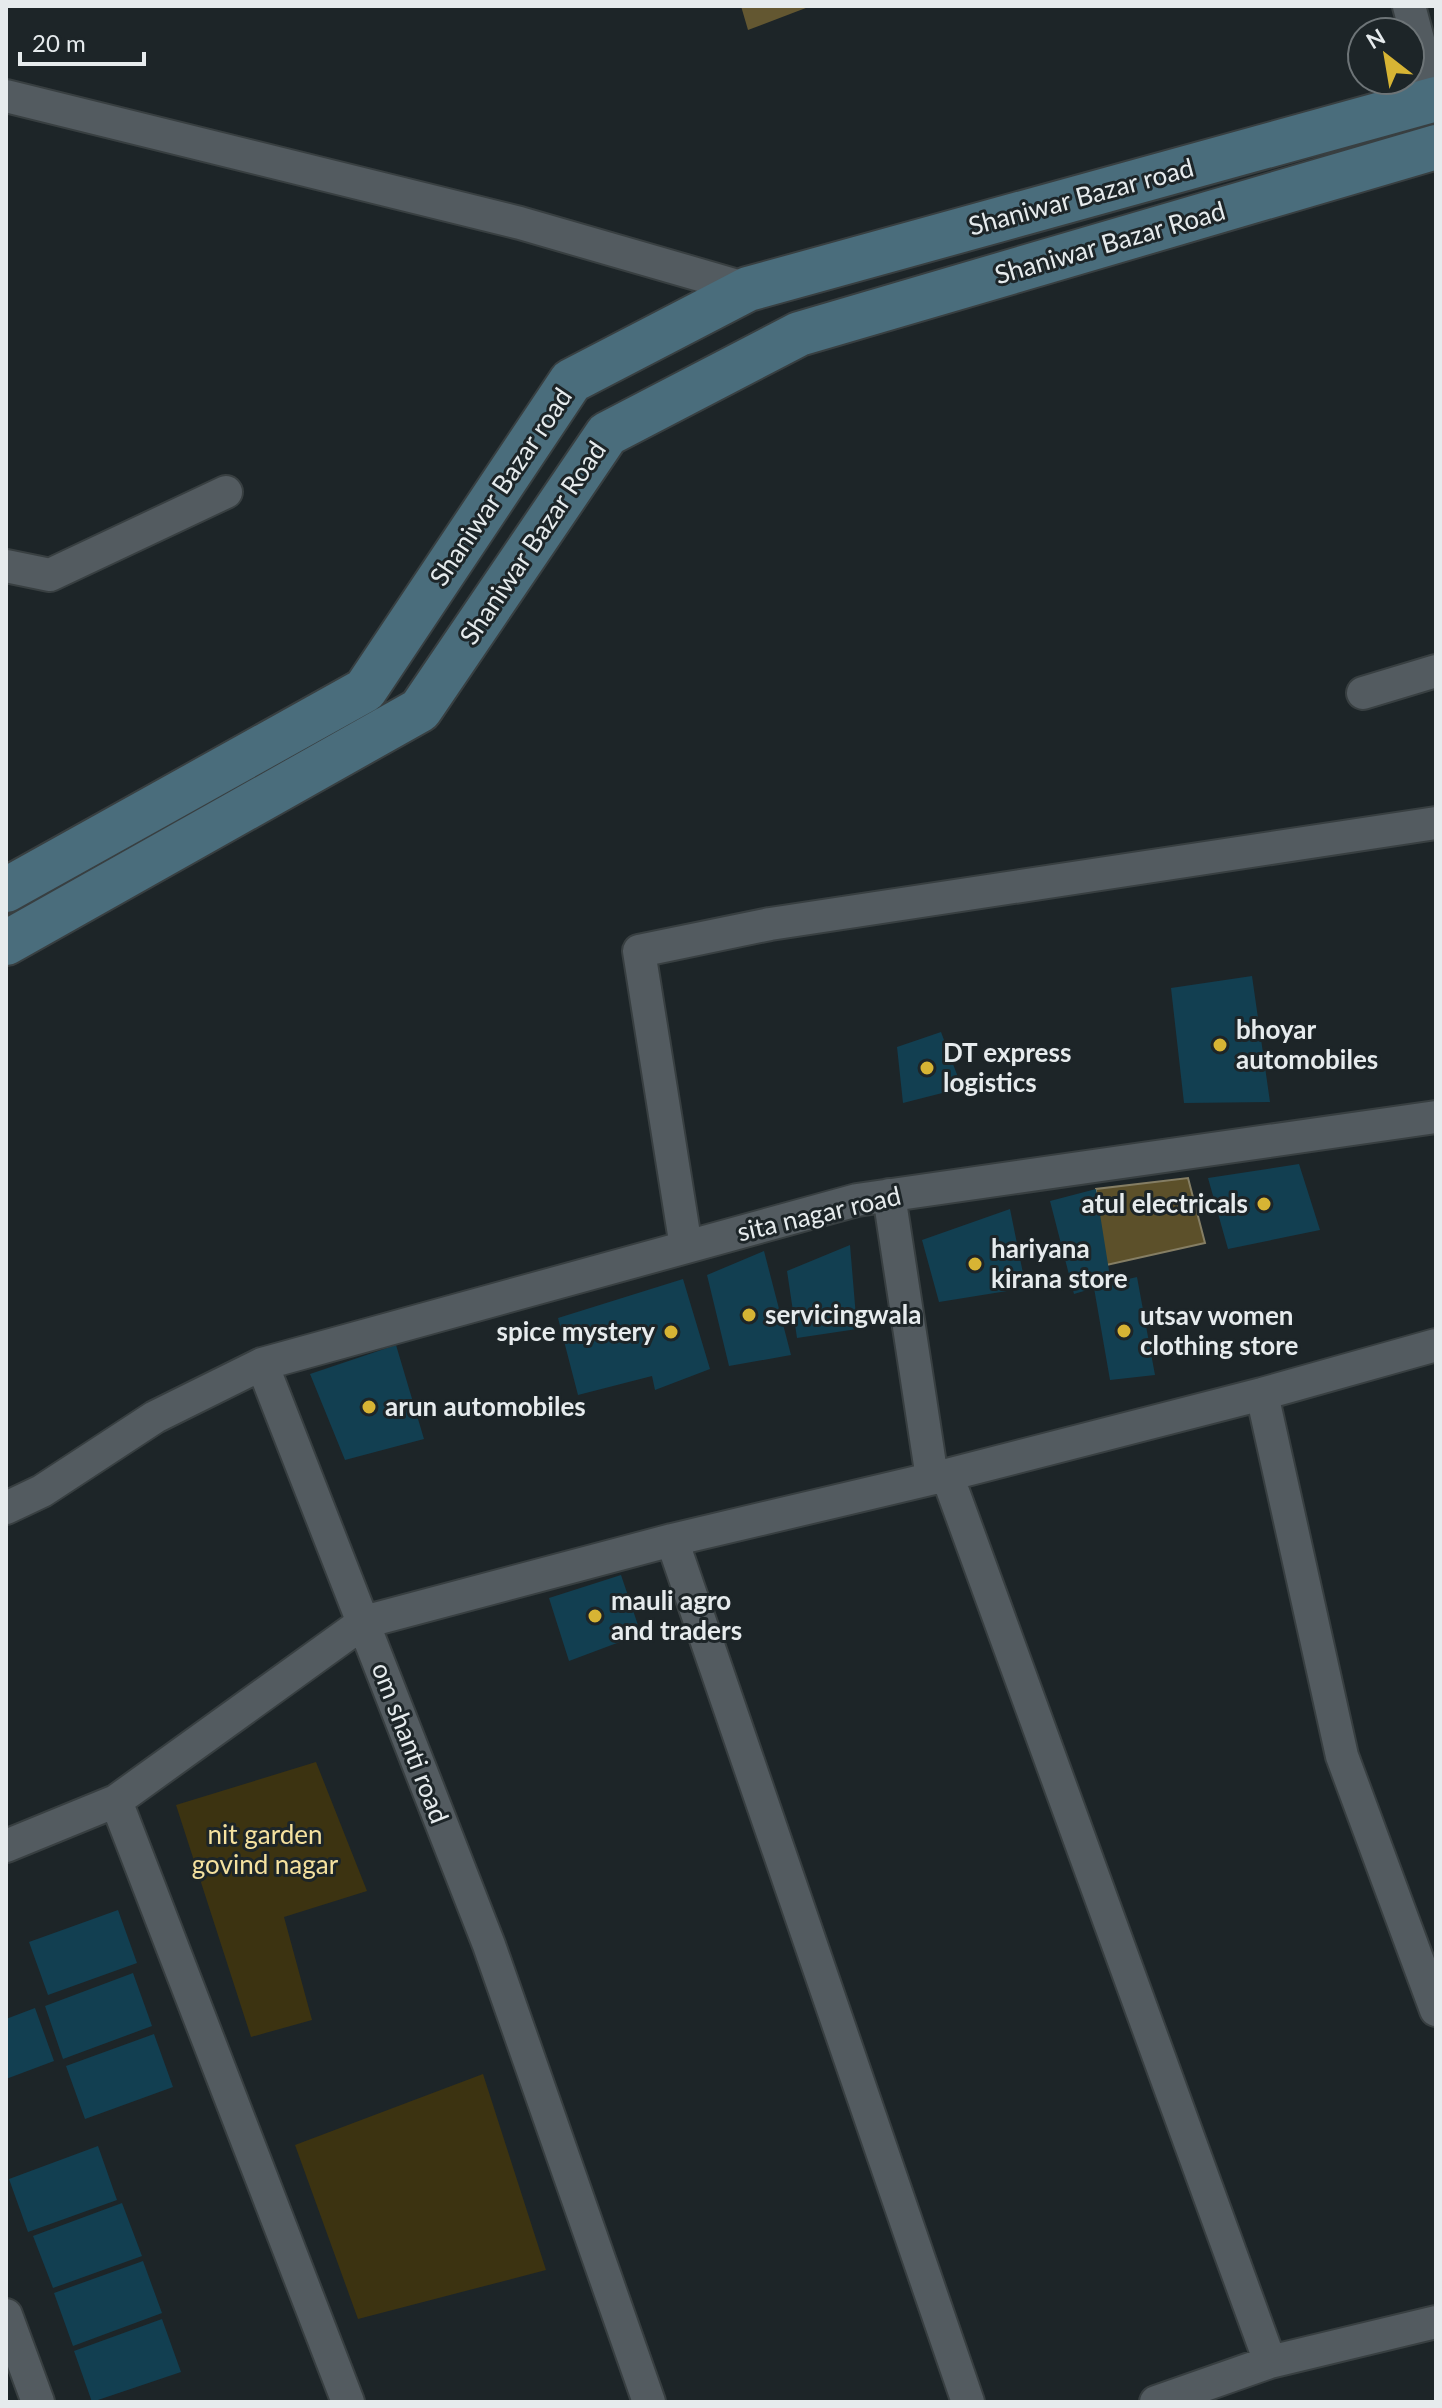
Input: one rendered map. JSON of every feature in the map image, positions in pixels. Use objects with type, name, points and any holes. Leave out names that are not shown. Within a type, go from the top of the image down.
[{"type":"main road","name":"Shaniwar Bazar road","points":[[6,890],[365,690],[571,381],[748,289],[1435,99]]},
{"type":"main road","name":"Shaniwar Bazar Road","points":[[6,943],[420,710],[607,434],[799,334],[1436,147]]},
{"type":"street","points":[[1409,6],[1435,99]]},
{"type":"street","points":[[6,96],[520,223],[748,289]]},
{"type":"street","points":[[6,566],[50,575],[226,492]]},
{"type":"street","points":[[1363,693],[1436,671]]},
{"type":"street","points":[[686,1247],[639,951],[770,924],[1436,823]]},
{"type":"street","name":"sita nagar road","points":[[262,1364],[857,1200],[1436,1117]]},
{"type":"street","points":[[889,1195],[940,1476],[1270,2362]]},
{"type":"street","points":[[6,1846],[116,1801],[364,1622],[672,1540],[1262,1394],[1436,1345]]},
{"type":"street","points":[[6,1508],[42,1491],[155,1417],[262,1364]]},
{"type":"street","name":"om shanti road","points":[[262,1364],[489,1945],[649,2402]]},
{"type":"street","points":[[1262,1394],[1342,1756],[1436,2010]]},
{"type":"street","points":[[672,1540],[968,2402]]},
{"type":"street","points":[[116,1801],[348,2402]]},
{"type":"street","points":[[6,2315],[38,2402]]},
{"type":"street","points":[[1156,2402],[1270,2362],[1435,2326]]},
{"type":"green space","name":"nit garden govind nagar","points":[[316,1762],[367,1891],[284,1917],[312,2020],[251,2037],[176,1805]]},
{"type":"green space","points":[[483,2074],[546,2270],[358,2319],[295,2145]]},
{"type":"shaded area","points":[[741,6],[811,6],[748,30]]},
{"type":"shaded area","points":[[1188,1178],[1205,1243],[1093,1268],[1096,1189]]},
{"type":"building","name":"bhoyar automobiles","points":[[1252,976],[1270,1102],[1184,1103],[1171,988]]},
{"type":"building","name":"DT express logistics","points":[[941,1032],[962,1088],[903,1103],[897,1047]]},
{"type":"building","name":"atul electricals","points":[[1299,1164],[1320,1230],[1228,1249],[1208,1178]]},
{"type":"building","points":[[1096,1189],[1111,1283],[1137,1277],[1155,1375],[1110,1380],[1094,1288],[1074,1294],[1050,1201]]},
{"type":"building","name":"hariyana kirana store","points":[[1010,1209],[1026,1288],[939,1302],[922,1240]]},
{"type":"building","points":[[850,1245],[857,1329],[797,1338],[787,1271]]},
{"type":"building","name":"servicingwala","points":[[764,1251],[791,1355],[729,1366],[707,1275]]},
{"type":"building","points":[[683,1279],[710,1369],[655,1390],[652,1376],[578,1395],[558,1318]]},
{"type":"building","name":"arun automobiles","points":[[396,1345],[424,1439],[345,1460],[310,1374]]},
{"type":"building","name":"mauli agro and traders","points":[[621,1575],[641,1634],[569,1661],[549,1598]]},
{"type":"building","points":[[118,1910],[137,1963],[48,1995],[29,1942]]},
{"type":"building","points":[[133,1973],[152,2026],[63,2059],[45,2006]]},
{"type":"building","points":[[35,2008],[54,2061],[6,2079],[6,2019]]},
{"type":"building","points":[[154,2034],[173,2087],[85,2119],[66,2066]]},
{"type":"building","points":[[98,2146],[117,2200],[28,2232],[9,2179]]},
{"type":"building","points":[[122,2203],[142,2256],[53,2288],[33,2236]]},
{"type":"building","points":[[143,2261],[162,2313],[73,2346],[54,2293]]},
{"type":"building","points":[[162,2319],[181,2372],[92,2402],[74,2351]]},
{"type":"place","name":"bhoyar automobiles","points":[[1220,1045]]},
{"type":"place","name":"DT express logistics","points":[[927,1068]]},
{"type":"place","name":"atul electricals","points":[[1264,1204]]},
{"type":"place","name":"hariyana kirana store","points":[[975,1264]]},
{"type":"place","name":"servicingwala","points":[[749,1315]]},
{"type":"place","name":"utsav women clothing store","points":[[1124,1331]]},
{"type":"place","name":"spice mystery","points":[[671,1332]]},
{"type":"place","name":"arun automobiles","points":[[369,1407]]},
{"type":"place","name":"mauli agro and traders","points":[[595,1616]]}]
